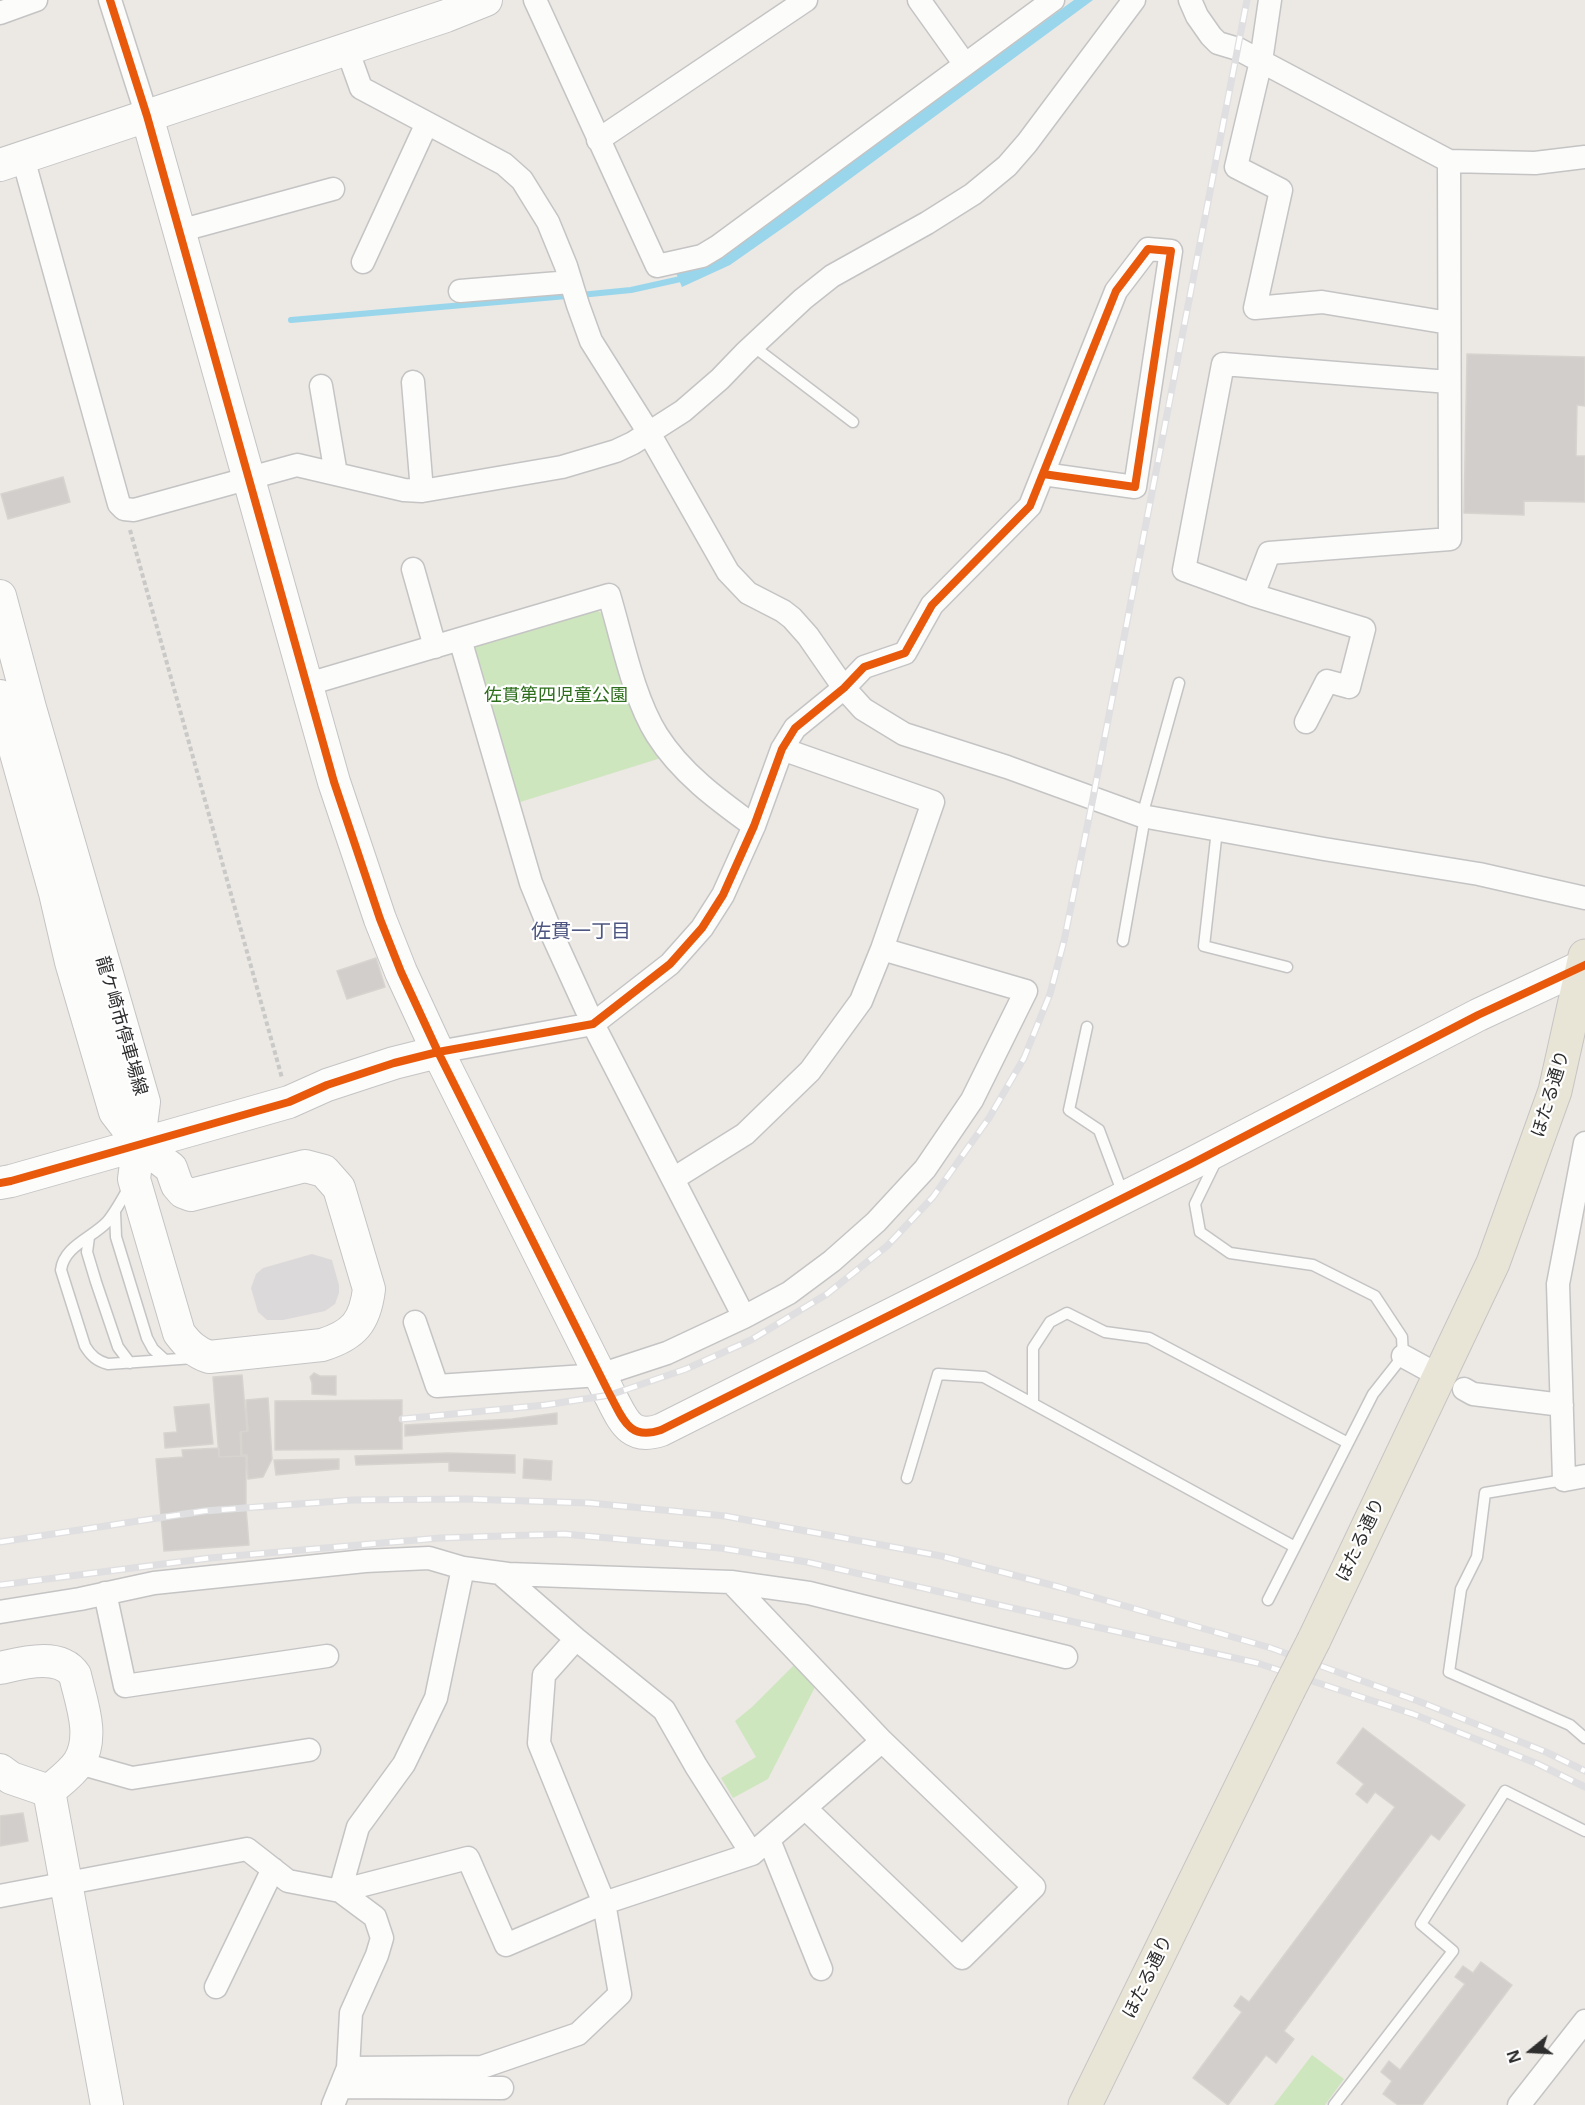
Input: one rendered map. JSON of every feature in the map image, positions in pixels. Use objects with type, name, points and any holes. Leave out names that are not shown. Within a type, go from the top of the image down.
[{"type":"main road","name":"ほたる通り","points":[[1085,2105],[1314,1640],[1493,1263],[1555,1091],[1584,962]]},
{"type":"street","points":[[0,13],[36,0]]},
{"type":"street","points":[[110,0],[147,116],[334,782],[380,919],[401,972],[438,1052],[622,1419],[639,1434],[661,1430],[1222,1148],[1584,962]]},
{"type":"street","points":[[486,0],[443,8],[347,49],[12,162],[119,504],[124,509],[134,510],[297,465],[404,490],[422,491],[562,467],[616,451],[694,402],[803,299],[832,276],[936,217],[972,194],[1007,166],[1027,143],[1134,0]]},
{"type":"street","points":[[535,0],[657,266],[702,256],[717,247],[964,63],[1053,0]]},
{"type":"street","points":[[598,140],[806,0]]},
{"type":"street","points":[[919,0],[964,63]]},
{"type":"street","points":[[1190,0],[1203,24],[1218,43],[1238,49],[1449,161],[1535,163],[1585,157]]},
{"type":"street","points":[[1270,0],[1261,61],[1236,167],[1281,190],[1255,308],[1322,302],[1449,323]]},
{"type":"street","points":[[347,49],[361,88],[504,164],[522,180],[548,222],[591,341],[648,433],[728,572],[748,593],[783,610],[792,618],[844,688],[863,709],[904,734],[1007,767],[1144,816],[1324,849],[1479,874],[1585,898]]},
{"type":"street","points":[[363,262],[427,123]]},
{"type":"street","points":[[1253,594],[1269,553],[1450,539],[1449,161]]},
{"type":"street","points":[[179,231],[333,189]]},
{"type":"street","points":[[0,1183],[289,1102],[338,1081],[394,1063],[438,1052],[593,1024],[670,964],[702,928],[723,895],[754,826],[782,748],[795,728],[844,688],[864,666],[905,653],[932,605],[972,562],[1030,506],[1116,291],[1148,249],[1171,251],[1135,487],[1043,474]]},
{"type":"street","points":[[460,291],[571,282]]},
{"type":"street","points":[[1306,722],[1328,681],[1349,687],[1364,629],[1184,570],[1223,364],[1449,382]]},
{"type":"street","points":[[413,382],[422,491]]},
{"type":"street","points":[[321,386],[336,474]]},
{"type":"street","points":[[413,569],[435,647]]},
{"type":"street","points":[[308,684],[609,595],[640,699],[657,735],[692,777],[713,796],[754,826]]},
{"type":"street","name":"龍ケ崎市停車場線","points":[[0,596],[30,708],[144,1102],[139,1143]]},
{"type":"street","points":[[459,639],[531,883],[551,932],[593,1024],[744,1317]]},
{"type":"street","name":"龍ケ崎市停車場線","points":[[0,696],[56,893],[71,962],[115,1112],[139,1143]]},
{"type":"street","points":[[673,1179],[745,1134],[810,1071],[861,1001],[882,949],[933,802],[782,748]]},
{"type":"street","points":[[415,1322],[437,1386],[600,1375],[667,1353],[744,1317],[789,1293],[832,1261],[876,1222],[925,1169],[972,1100],[1026,991],[882,949]]},
{"type":"street","points":[[139,1143],[171,1168],[177,1185],[183,1192],[191,1195],[200,1195],[305,1166],[324,1171],[339,1188],[369,1289],[362,1319],[351,1332],[340,1340],[322,1345],[209,1357],[198,1353],[179,1333],[134,1179],[139,1143]]},
{"type":"street","points":[[1575,1478],[1562,1405],[1558,1284],[1585,1143]]},
{"type":"street","points":[[1403,1356],[1425,1368]]},
{"type":"street","points":[[1464,1389],[1473,1394],[1562,1405]]},
{"type":"street","points":[[0,1612],[154,1583],[365,1562],[429,1558],[463,1568],[500,1573],[731,1582],[809,1593],[1066,1657]]},
{"type":"street","points":[[340,1891],[358,1827],[404,1764],[436,1698],[463,1568]]},
{"type":"street","points":[[500,1573],[576,1639],[664,1710],[696,1766],[760,1847],[821,1969]]},
{"type":"street","points":[[731,1582],[882,1741],[1034,1887],[962,1958],[805,1808]]},
{"type":"street","points":[[105,1593],[125,1686],[327,1656]]},
{"type":"street","points":[[341,2086],[482,2067],[578,2034],[620,1994],[604,1904],[539,1743],[544,1675],[576,1639]]},
{"type":"street","points":[[0,1668],[39,1661],[64,1664],[75,1675],[87,1730],[87,1742],[79,1762],[49,1791]]},
{"type":"street","points":[[0,1896],[247,1849],[288,1881],[340,1891],[468,1858],[506,1945],[604,1904],[760,1847],[882,1741]]},
{"type":"street","points":[[79,1762],[132,1778],[309,1750]]},
{"type":"street","points":[[4,1778],[49,1791]]},
{"type":"street","points":[[49,1791],[107,2105]]},
{"type":"street","points":[[216,1988],[273,1869]]},
{"type":"street","points":[[340,1891],[375,1917],[382,1938],[377,1955],[351,2013],[341,2086]]},
{"type":"street","points":[[1519,2105],[1585,2021]]},
{"type":"street","points":[[341,2086],[502,2088]]},
{"type":"lane","points":[[753,346],[853,422]]},
{"type":"lane","points":[[1123,941],[1144,816],[1179,683]]},
{"type":"lane","points":[[1217,830],[1204,946],[1287,967]]},
{"type":"lane","points":[[1087,1027],[1069,1110],[1099,1130],[1124,1197]]},
{"type":"lane","points":[[1222,1148],[1195,1204],[1200,1232],[1230,1252],[1313,1265],[1375,1296],[1402,1337],[1403,1356],[1373,1394],[1268,1600]]},
{"type":"lane","points":[[134,1179],[115,1212],[62,1261],[61,1270],[85,1346],[98,1361],[108,1364],[209,1357]]},
{"type":"lane","points":[[115,1212],[116,1237],[147,1338],[153,1349],[165,1360]]},
{"type":"lane","points":[[89,1237],[87,1252],[96,1282],[118,1347],[130,1363]]},
{"type":"lane","points":[[1033,1404],[1033,1348],[1050,1322],[1067,1313],[1105,1332],[1149,1338],[1348,1443]]},
{"type":"lane","points":[[907,1478],[938,1374],[984,1377],[1295,1547]]},
{"type":"lane","points":[[1575,1478],[1485,1493],[1477,1557],[1461,1589],[1449,1672],[1570,1725],[1585,1738]]},
{"type":"lane","points":[[1334,2105],[1453,1951],[1421,1924],[1504,1791],[1585,1831]]},
{"type":"path","points":[[124,509],[289,1102]]},
{"type":"shaded area","points":[[312,1254],[332,1260],[339,1285],[335,1304],[325,1311],[283,1320],[267,1320],[258,1312],[251,1288],[256,1274],[263,1268]]},
{"type":"green space","name":"佐貫第四児童公園","points":[[596,610],[605,615],[661,758],[517,803],[472,654],[474,647]]},
{"type":"green space","points":[[795,1664],[815,1687],[768,1779],[733,1798],[721,1778],[756,1757],[735,1721]]},
{"type":"green space","points":[[1312,2055],[1344,2079],[1325,2105],[1274,2105]]},
{"type":"water","points":[[1074,0],[1093,0],[730,265],[682,287],[676,273],[723,252],[789,207]]},
{"type":"building","points":[[1467,354],[1585,357],[1585,406],[1577,405],[1576,456],[1585,456],[1585,502],[1524,501],[1524,515],[1464,513]]},
{"type":"building","points":[[63,477],[70,502],[8,519],[1,494]]},
{"type":"building","points":[[376,958],[385,987],[347,999],[337,971]]},
{"type":"building","points":[[314,1373],[320,1376],[336,1376],[336,1395],[312,1394],[310,1377]]},
{"type":"building","points":[[242,1375],[247,1431],[240,1432],[241,1456],[219,1457],[213,1377]]},
{"type":"building","points":[[268,1398],[272,1459],[263,1477],[248,1479],[247,1455],[242,1455],[241,1432],[248,1431],[246,1400]]},
{"type":"building","points":[[402,1400],[402,1449],[275,1450],[275,1401]]},
{"type":"building","points":[[209,1404],[213,1444],[165,1448],[164,1433],[177,1432],[174,1407]]},
{"type":"building","points":[[557,1413],[557,1424],[405,1436],[405,1425],[512,1419]]},
{"type":"building","points":[[219,1448],[219,1457],[246,1456],[249,1545],[164,1551],[156,1459],[183,1457],[182,1450]]},
{"type":"building","points":[[448,1453],[515,1455],[515,1473],[449,1471],[449,1462],[356,1465],[355,1456]]},
{"type":"building","points":[[339,1459],[339,1469],[276,1475],[274,1460]]},
{"type":"building","points":[[524,1459],[552,1461],[551,1480],[523,1478]]},
{"type":"building","points":[[1363,1728],[1465,1805],[1439,1840],[1431,1834],[1284,2031],[1294,2039],[1276,2063],[1266,2055],[1228,2105],[1193,2078],[1242,2012],[1234,2006],[1241,1996],[1249,2002],[1395,1807],[1375,1792],[1367,1803],[1356,1794],[1364,1784],[1337,1763]]},
{"type":"building","points":[[23,1813],[28,1841],[0,1846],[0,1816]]},
{"type":"building","points":[[1481,1962],[1512,1985],[1422,2105],[1398,2105],[1383,2094],[1392,2081],[1381,2072],[1389,2061],[1400,2070],[1465,1984],[1455,1977],[1463,1966],[1473,1973]]},
{"type":"waterway","points":[[580,295],[631,290],[685,278]]},
{"type":"waterway","points":[[291,320],[567,296]]},
{"type":"railway","points":[[402,1419],[545,1405],[610,1395],[686,1369],[751,1340],[827,1294],[887,1246],[933,1197],[989,1118],[1024,1058],[1050,994],[1064,941],[1247,0]]},
{"type":"railway","points":[[0,1542],[204,1511],[352,1500],[466,1499],[590,1503],[725,1516],[941,1556],[1059,1587],[1271,1648],[1418,1701],[1546,1752],[1585,1771]]},
{"type":"railway","points":[[0,1585],[210,1558],[440,1538],[564,1534],[720,1548],[807,1562],[1257,1663],[1413,1714],[1538,1764],[1585,1787]]},
{"type":"cycle path","points":[[110,0],[147,116],[334,782],[380,919],[401,972],[438,1052],[610,1395],[623,1420],[634,1430],[641,1433],[661,1430],[1191,1164],[1478,1015],[1585,965]]},
{"type":"cycle path","points":[[0,1183],[289,1102],[327,1085],[394,1063],[438,1052],[593,1024],[670,964],[702,928],[723,895],[754,826],[782,749],[795,728],[844,688],[864,667],[905,653],[932,605],[1030,506],[1116,291],[1148,249],[1171,251],[1135,487],[1043,474]]},
{"type":"district","name":"佐貫一丁目","points":[[581,932]]}]
